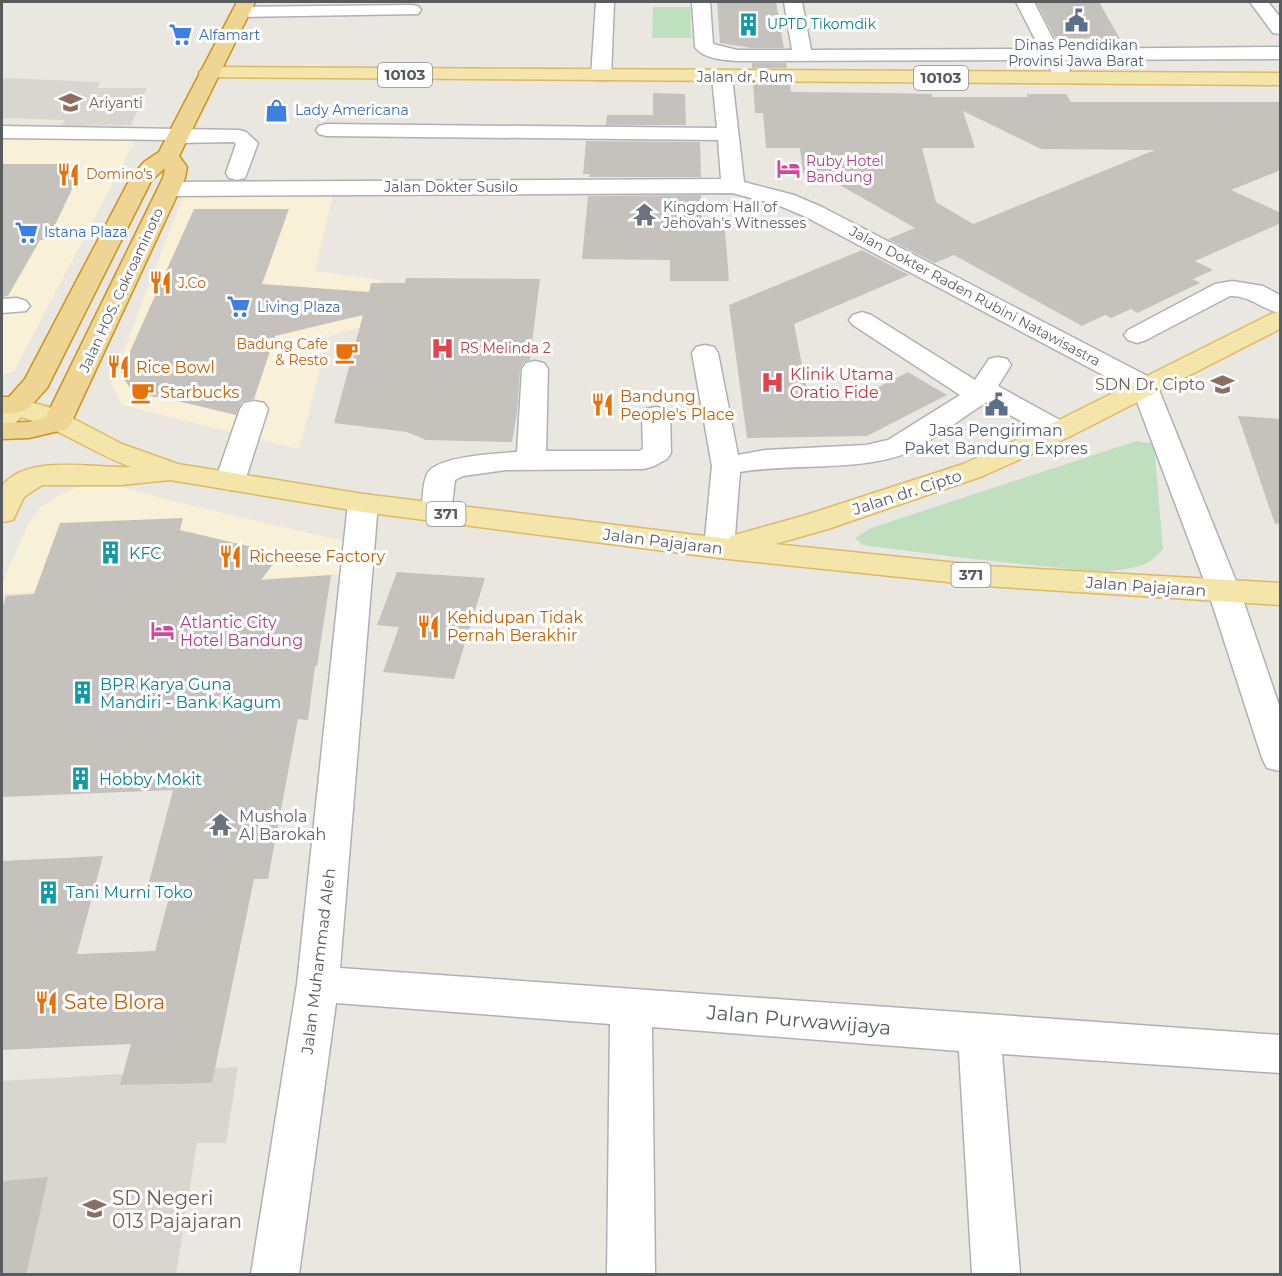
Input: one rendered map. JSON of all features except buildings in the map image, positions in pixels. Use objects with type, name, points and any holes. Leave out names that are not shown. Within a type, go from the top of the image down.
[{"type":"highway","name":"Jalan HOS. Cokroaminoto","points":[[6,411],[37,382],[141,179],[175,142],[243,7]]},
{"type":"highway","name":"Jalan HOS. Cokroaminoto","points":[[57,423],[169,189],[176,167],[175,142]]},
{"type":"highway","points":[[2,431],[29,430],[57,423]]},
{"type":"main road","name":"Jalan dr. Rum","points":[[209,73],[1281,79]]},
{"type":"main road","name":"Jalan dr. Cipto","points":[[719,548],[817,522],[973,470],[1047,436],[1281,319]]},
{"type":"main road","name":"Jalan Pajajaran","points":[[6,411],[45,415],[112,450],[173,472],[363,503],[719,548],[986,576],[1281,594]]},
{"type":"main road","points":[[2,513],[6,501],[20,484],[37,477],[116,476],[173,472]]},
{"type":"street","points":[[601,76],[605,2]]},
{"type":"street","points":[[701,2],[704,47],[724,54],[802,56],[1281,53]]},
{"type":"street","points":[[793,2],[802,56]]},
{"type":"street","points":[[1025,2],[1065,79]]},
{"type":"street","points":[[1259,2],[1281,29]]},
{"type":"street","points":[[243,7],[412,10]]},
{"type":"street","points":[[722,77],[733,186]]},
{"type":"street","points":[[326,130],[726,134]]},
{"type":"street","points":[[2,132],[175,142],[239,136],[247,142],[237,173]]},
{"type":"street","name":"Jalan Dokter Susilo","points":[[169,189],[733,186]]},
{"type":"street","name":"Jalan Dokter Raden Rubini Natawisastra","points":[[733,186],[786,200],[814,212],[1145,386]]},
{"type":"street","points":[[1137,335],[1224,289],[1236,287],[1252,290],[1281,306]]},
{"type":"street","points":[[862,320],[978,395],[1047,436]]},
{"type":"street","points":[[705,353],[726,466],[719,548]]},
{"type":"street","points":[[726,466],[765,459],[866,454],[898,446],[978,395],[998,365]]},
{"type":"street","points":[[531,460],[535,369]]},
{"type":"street","points":[[1145,386],[1224,591],[1281,758]]},
{"type":"street","points":[[230,481],[254,410]]},
{"type":"street","points":[[436,512],[441,476],[446,471],[461,466],[531,460],[644,460],[652,458],[657,453],[656,416]]},
{"type":"street","name":"Jalan Muhammad Aleh","points":[[275,1275],[318,984],[363,503]]},
{"type":"street","name":"Jalan Purwawijaya","points":[[318,984],[631,1006],[979,1035],[1281,1054]]},
{"type":"street","points":[[631,1006],[632,1275]]},
{"type":"street","points":[[979,1035],[996,1275]]},
{"type":"shaded area","name":"Ariyanti","points":[[2,78],[100,82],[97,88],[147,88],[131,125],[62,126],[65,120],[2,118]]},
{"type":"shaded area","points":[[2,138],[136,139],[14,371],[2,375]]},
{"type":"shaded area","points":[[333,194],[315,271],[381,280],[372,324],[329,336],[299,449],[122,405],[111,384],[183,196]]},
{"type":"shaded area","points":[[104,482],[172,501],[347,542],[344,574],[2,594],[2,585],[28,524],[40,508],[61,494],[85,485]]},
{"type":"shaded area","name":"SD Negeri 013 Pajajaran","points":[[238,1067],[226,1143],[197,1143],[176,1274],[2,1274],[2,1081]]},
{"type":"green space","points":[[653,7],[690,7],[691,38],[652,38]]},
{"type":"green space","points":[[1136,441],[1154,444],[1163,549],[1153,559],[1141,565],[1110,571],[1075,570],[863,545],[855,538],[871,528]]},
{"type":"place","name":"Dinas Pendidikan Provinsi Jawa Barat","points":[[1076,21]]},
{"type":"place","name":"UPTD Tikomdik","points":[[749,24]]},
{"type":"place","name":"Alfamart","points":[[181,35]]},
{"type":"place","name":"Ariyanti","points":[[71,103]]},
{"type":"place","name":"Lady Americana","points":[[277,110]]},
{"type":"place","name":"Ruby Hotel Bandung","points":[[788,169]]},
{"type":"place","name":"Domino's","points":[[68,174]]},
{"type":"place","name":"Kingdom Hall of Jehovah's Witnesses","points":[[645,215]]},
{"type":"place","name":"Istana Plaza","points":[[26,232]]},
{"type":"place","name":"J.Co","points":[[160,283]]},
{"type":"place","name":"Living Plaza","points":[[239,307]]},
{"type":"place","name":"RS Melinda 2","points":[[442,348]]},
{"type":"place","name":"Badung Cafe & Resto","points":[[346,352]]},
{"type":"place","name":"Rice Bowl","points":[[118,367]]},
{"type":"place","name":"Klinik Utama Oratio Fide","points":[[772,383]]},
{"type":"place","name":"SDN Dr. Cipto","points":[[1223,384]]},
{"type":"place","name":"Starbucks","points":[[142,392]]},
{"type":"place","name":"Bandung People's Place","points":[[602,405]]},
{"type":"place","name":"Jasa Pengiriman Paket Bandung Expres","points":[[996,405]]},
{"type":"place","name":"KFC","points":[[111,553]]},
{"type":"place","name":"Richeese Factory","points":[[231,556]]},
{"type":"place","name":"Kehidupan Tidak Pernah Berakhir","points":[[429,626]]},
{"type":"place","name":"Atlantic City Hotel Bandung","points":[[162,631]]},
{"type":"place","name":"BPR Karya Guna Mandiri - Bank Kagum","points":[[82,693]]},
{"type":"place","name":"Hobby Mokit","points":[[81,779]]},
{"type":"place","name":"Mushola Al Barokah","points":[[221,825]]},
{"type":"place","name":"Tani Murni Toko","points":[[48,892]]},
{"type":"place","name":"Sate Blora","points":[[46,1002]]},
{"type":"place","name":"SD Negeri 013 Pajajaran","points":[[94,1209]]}]
